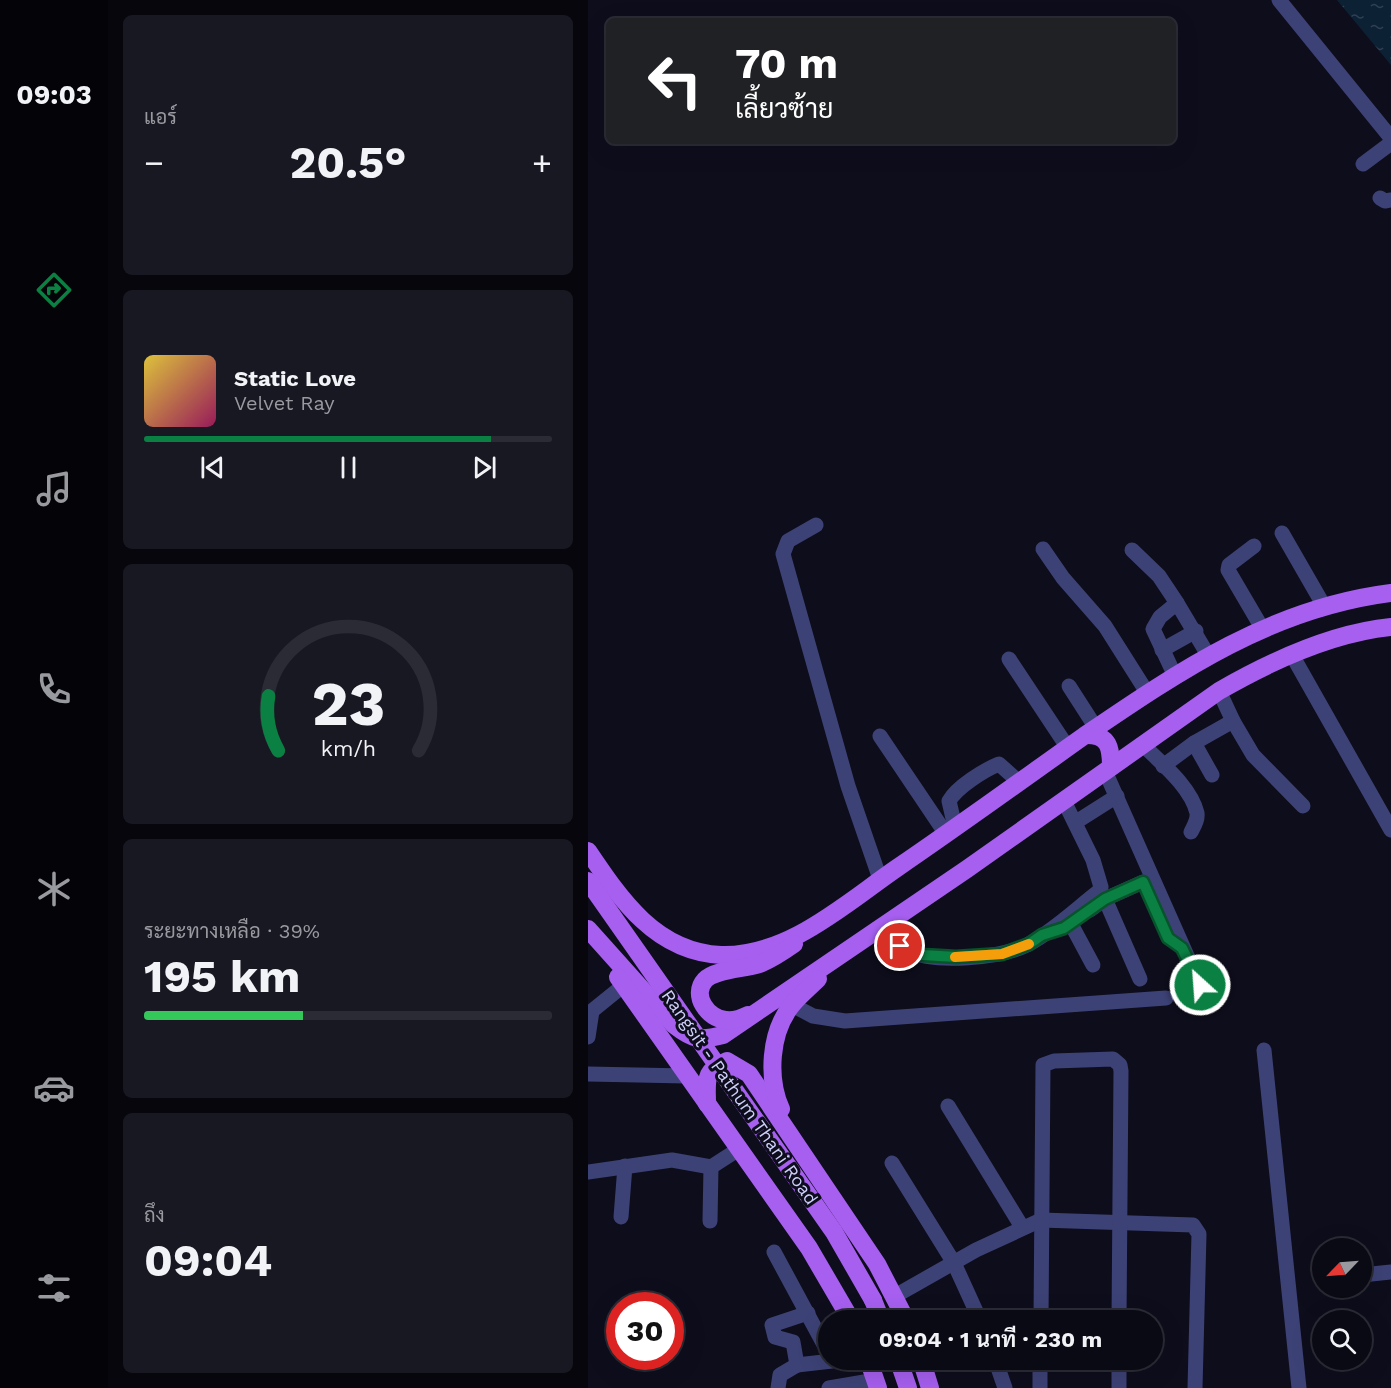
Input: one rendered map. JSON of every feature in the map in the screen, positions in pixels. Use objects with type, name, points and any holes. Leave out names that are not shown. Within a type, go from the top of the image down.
[{"type":"main road","points":[[786,1000],[740,1019],[726,1020],[706,1011],[700,999],[701,986],[706,978],[748,968],[769,959],[1091,732],[1208,656],[1262,628],[1324,606],[1354,597],[1391,592]]},
{"type":"main road","points":[[588,929],[674,1024],[686,1034],[703,1040],[723,1035],[764,1009],[786,1000],[844,952],[1220,691],[1310,646],[1373,629],[1391,627]]},
{"type":"main road","points":[[1091,732],[1105,739],[1111,752],[1108,769]]},
{"type":"main road","points":[[588,851],[634,914],[660,937],[690,948],[721,955],[752,951],[790,938],[848,905]]},
{"type":"main road","name":"Rangsit - Pathum Thani Road","points":[[588,881],[834,1232],[877,1310]]},
{"type":"main road","name":"Rangsit - Pathum Thani Road","points":[[588,935],[809,1248],[845,1310]]},
{"type":"main road","points":[[786,1000],[774,1044],[773,1087],[795,1139]]},
{"type":"main road","points":[[708,1104],[706,1077],[714,1066],[727,1061],[749,1074],[795,1139],[877,1264],[901,1310]]},
{"type":"main road","points":[[902,1370],[908,1388]]},
{"type":"main road","points":[[924,1370],[930,1388]]},
{"type":"street","points":[[1279,0],[1391,138]]},
{"type":"street","points":[[1363,164],[1391,143]]},
{"type":"street","points":[[816,525],[788,541],[783,554],[848,786],[880,879]]},
{"type":"street","points":[[1282,533],[1324,606]]},
{"type":"street","points":[[1254,546],[1229,565],[1228,570],[1262,628]]},
{"type":"street","points":[[1043,549],[1063,578],[1105,627],[1148,694]]},
{"type":"street","points":[[1132,550],[1159,576],[1196,631],[1208,656]]},
{"type":"street","points":[[1176,676],[1155,636],[1154,624],[1177,603]]},
{"type":"street","points":[[1162,651],[1196,631]]},
{"type":"street","points":[[1292,655],[1391,830]]},
{"type":"street","points":[[1009,659],[1068,748]]},
{"type":"street","points":[[1069,687],[1091,732]]},
{"type":"street","points":[[1220,691],[1233,721],[1253,754],[1303,806]]},
{"type":"street","points":[[1163,766],[1194,743],[1233,721]]},
{"type":"street","points":[[880,736],[951,831]]},
{"type":"street","points":[[1194,743],[1212,775]]},
{"type":"street","points":[[1143,745],[1182,786],[1197,813],[1191,832]]},
{"type":"street","points":[[951,831],[949,801],[952,796],[986,771],[999,764],[1019,782]]},
{"type":"street","points":[[1108,769],[1116,796],[1200,985]]},
{"type":"street","points":[[1076,822],[1116,796]]},
{"type":"street","points":[[877,931],[909,952],[956,957],[1002,954],[1029,944],[1042,935],[1098,892],[1101,887],[1097,870],[1064,801]]},
{"type":"street","points":[[1140,850],[1136,864],[1143,882],[1168,938],[1182,948]]},
{"type":"street","points":[[1042,935],[1071,924],[1105,899],[1143,882]]},
{"type":"street","points":[[1105,899],[1140,979]]},
{"type":"street","points":[[1071,924],[1093,965]]},
{"type":"street","points":[[588,1036],[590,1012],[624,985]]},
{"type":"street","points":[[786,1000],[813,1016],[845,1021],[1166,998]]},
{"type":"street","points":[[1264,1050],[1299,1388]]},
{"type":"street","points":[[1041,1310],[1043,1065],[1054,1061],[1113,1059],[1120,1065],[1121,1071],[1119,1310]]},
{"type":"street","points":[[588,1074],[687,1076]]},
{"type":"street","points":[[948,1106],[1022,1227]]},
{"type":"street","points":[[588,1172],[672,1160],[711,1167],[739,1149]]},
{"type":"street","points":[[892,1163],[954,1263],[975,1310]]},
{"type":"street","points":[[621,1217],[625,1166]]},
{"type":"street","points":[[710,1221],[711,1167]]},
{"type":"street","points":[[895,1296],[1022,1227],[1041,1220],[1119,1224],[1193,1224],[1199,1230],[1195,1388]]},
{"type":"street","points":[[774,1252],[818,1331]]},
{"type":"street","points":[[1372,1274],[1391,1272]]},
{"type":"street","points":[[808,1313],[772,1325],[775,1337],[793,1342],[818,1338]]},
{"type":"street","points":[[793,1342],[797,1365]]},
{"type":"street","points":[[778,1388],[780,1375],[797,1365],[818,1360]]},
{"type":"street","points":[[833,1370],[838,1388],[877,1384]]},
{"type":"street","points":[[999,1370],[1005,1388]]},
{"type":"street","points":[[1040,1370],[1040,1388]]},
{"type":"street","points":[[1119,1370],[1119,1388]]},
{"type":"water","points":[[1337,0],[1391,0],[1391,65]]},
{"type":"slow traffic","points":[[955,957],[1002,954],[1029,944]]},
{"type":"route","points":[[900,946],[909,952],[923,955],[956,957],[1002,954],[1029,944],[1042,935],[1064,928],[1105,899],[1143,882],[1168,938],[1182,948],[1200,985]]}]
